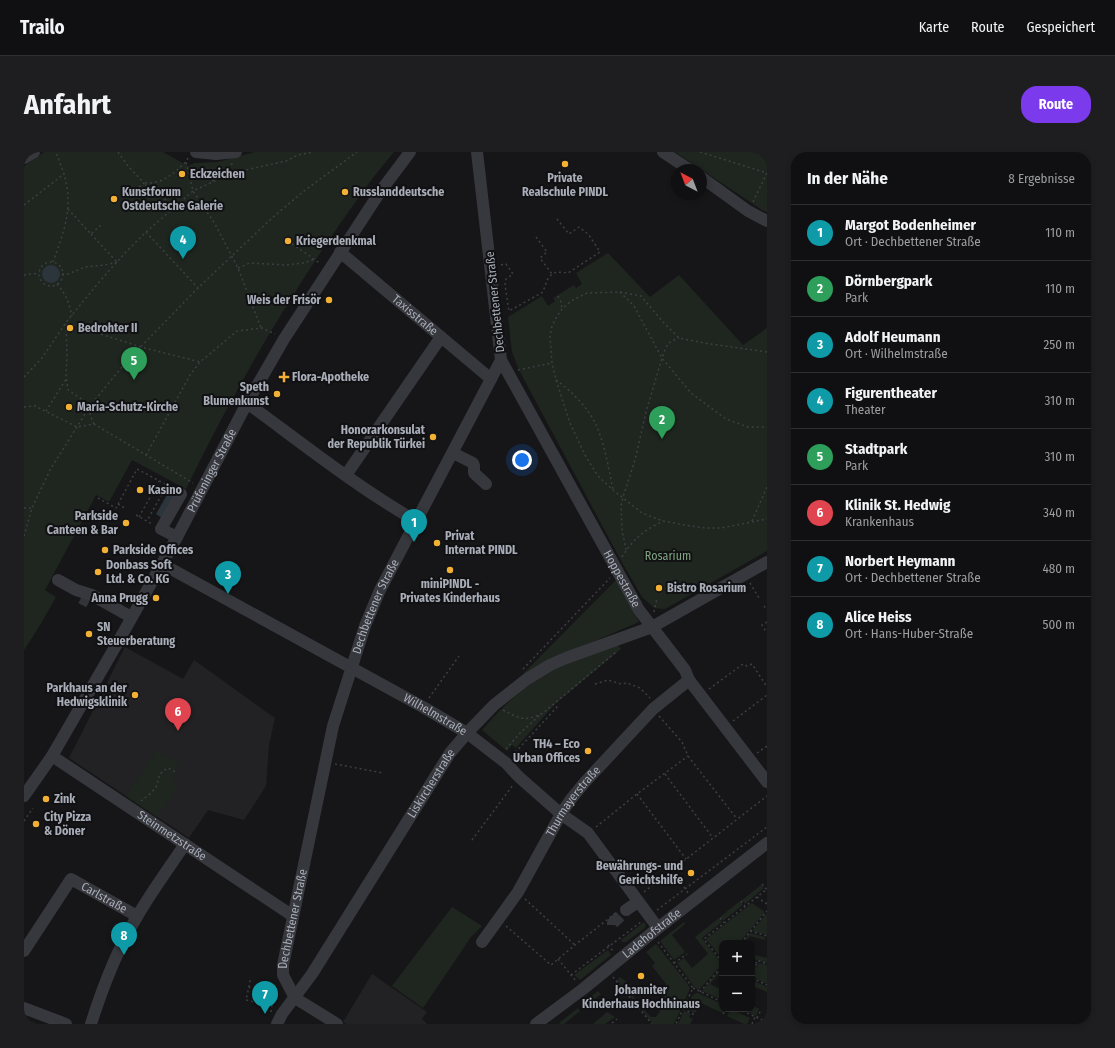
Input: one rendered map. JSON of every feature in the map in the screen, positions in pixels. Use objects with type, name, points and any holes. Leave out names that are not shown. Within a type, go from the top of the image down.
[{"type":"street","points":[[24,158],[34,152]]},
{"type":"street","name":"Prüfeninger Straße","points":[[25,792],[52,756],[130,620],[203,489],[247,403],[284,339],[380,192],[410,152]]},
{"type":"street","name":"Dechbettener Straße","points":[[295,998],[283,975],[283,970],[325,762],[333,726],[350,668],[380,590],[501,360],[491,266],[476,152]]},
{"type":"street","points":[[663,152],[681,164]]},
{"type":"street","points":[[192,155],[216,154],[235,157]]},
{"type":"street","points":[[707,181],[748,211],[767,221]]},
{"type":"street","name":"Taxisstraße","points":[[340,252],[491,379]]},
{"type":"street","points":[[346,475],[441,337]]},
{"type":"street","name":"Hoppestraße","points":[[501,360],[639,610],[685,670],[689,680],[767,782]]},
{"type":"street","points":[[247,403],[346,475],[395,509],[416,521]]},
{"type":"street","points":[[452,453],[473,463],[474,473],[486,484]]},
{"type":"street","points":[[177,537],[161,529],[181,494]]},
{"type":"street","name":"Liskircherstraße","points":[[295,998],[312,974],[450,753],[494,705],[527,679],[550,665],[652,627],[767,562]]},
{"type":"street","name":"Wilhelmstraße","points":[[162,564],[423,707],[467,733],[503,761],[561,814],[588,834],[658,928]]},
{"type":"street","points":[[58,580],[76,590],[92,595],[130,620]]},
{"type":"street","points":[[89,602],[130,620]]},
{"type":"street","name":"Thurmayerstraße","points":[[482,942],[518,892],[561,814],[585,782],[655,708],[689,680]]},
{"type":"street","name":"Steinmetzstraße","points":[[52,756],[293,916]]},
{"type":"street","name":"Ladehofstraße","points":[[536,1024],[607,970],[767,842]]},
{"type":"street","points":[[91,1024],[104,982],[121,945],[137,916],[185,844]]},
{"type":"street","name":"Carlstraße","points":[[24,951],[71,879],[137,916]]},
{"type":"street","points":[[622,910],[636,900]]},
{"type":"street","points":[[273,1021],[282,1014],[295,998],[337,1024]]},
{"type":"street","points":[[24,1008],[66,1024]]},
{"type":"path","points":[[53,262],[64,228],[68,209],[67,188],[64,174],[56,152]]},
{"type":"path","points":[[118,152],[128,166],[152,193],[156,196],[162,197],[174,206]]},
{"type":"path","points":[[24,376],[42,358],[66,323],[117,261],[174,206],[193,191],[232,173],[286,161],[298,155],[314,152]]},
{"type":"path","points":[[24,536],[32,508],[50,470],[90,406],[126,362],[198,288],[272,218],[304,191],[357,152]]},
{"type":"path","points":[[700,152],[767,173],[748,211]]},
{"type":"path","points":[[138,188],[144,184],[154,184],[172,175],[192,155]]},
{"type":"path","points":[[210,183],[235,157]]},
{"type":"path","points":[[186,162],[193,191],[215,224],[232,256],[262,328]]},
{"type":"path","points":[[24,205],[64,174]]},
{"type":"path","points":[[68,209],[117,261]]},
{"type":"path","points":[[491,266],[506,264],[513,274],[506,279],[505,285],[509,311],[543,292],[547,280],[552,274],[557,272],[568,273],[600,252],[589,235],[579,227],[570,234],[557,219]]},
{"type":"path","points":[[92,234],[102,224]]},
{"type":"path","points":[[146,232],[198,288]]},
{"type":"path","points":[[536,237],[547,252],[540,258],[552,274]]},
{"type":"path","points":[[288,241],[329,269]]},
{"type":"path","points":[[238,268],[250,263],[286,265],[315,260]]},
{"type":"path","points":[[62,274],[68,274],[86,267],[105,265],[117,261]]},
{"type":"path","points":[[50,262],[59,265],[62,274],[61,279],[57,284],[51,286],[40,280],[39,274],[43,264],[50,262]]},
{"type":"path","points":[[24,275],[39,274]]},
{"type":"path","points":[[57,284],[64,292],[69,302],[72,316]]},
{"type":"path","points":[[620,292],[634,306],[662,358],[691,394],[726,419],[748,427],[767,427]]},
{"type":"path","points":[[679,338],[662,322],[641,296],[620,292],[586,293],[562,309],[552,326],[550,336],[552,363],[570,423],[585,456],[598,476],[613,490],[642,513],[663,521],[706,528],[721,528],[767,519]]},
{"type":"path","points":[[558,296],[562,309]]},
{"type":"path","points":[[66,323],[141,347],[200,362]]},
{"type":"path","points":[[66,323],[66,379],[68,390],[90,406],[90,415],[94,424],[203,489]]},
{"type":"path","points":[[146,455],[190,375],[200,362],[237,331],[262,328],[284,339]]},
{"type":"path","points":[[626,551],[622,530],[621,506],[635,460],[646,412],[666,347],[671,341],[679,338],[767,352]]},
{"type":"path","points":[[507,371],[552,363]]},
{"type":"path","points":[[46,411],[66,379]]},
{"type":"path","points":[[556,380],[572,391],[587,410],[600,433],[613,490]]},
{"type":"path","points":[[24,407],[35,406],[77,427],[94,424]]},
{"type":"path","points":[[98,498],[116,508],[137,469],[167,485],[147,521]]},
{"type":"path","points":[[140,517],[159,481]]},
{"type":"path","points":[[752,521],[767,487]]},
{"type":"path","points":[[118,504],[126,509]]},
{"type":"path","points":[[24,508],[32,508]]},
{"type":"path","points":[[136,515],[154,525]]},
{"type":"path","points":[[521,671],[613,575],[620,559],[631,543],[644,532],[663,521]]},
{"type":"path","points":[[744,575],[760,598]]},
{"type":"path","points":[[764,606],[767,610]]},
{"type":"path","points":[[767,622],[762,625],[767,633]]},
{"type":"path","points":[[503,761],[506,749],[518,734],[616,652]]},
{"type":"path","points":[[423,707],[460,656]]},
{"type":"path","points":[[701,695],[743,664],[747,666],[752,664],[767,687]]},
{"type":"path","points":[[595,684],[608,680],[621,684],[627,683],[640,688],[682,742],[688,756],[737,819]]},
{"type":"path","points":[[725,727],[767,695]]},
{"type":"path","points":[[494,705],[520,718],[531,718],[543,713]]},
{"type":"path","points":[[503,761],[557,707],[559,709]]},
{"type":"path","points":[[588,834],[637,794],[688,756]]},
{"type":"path","points":[[325,762],[383,773]]},
{"type":"path","points":[[141,800],[156,786],[162,771],[168,768],[175,772]]},
{"type":"path","points":[[664,774],[713,838]]},
{"type":"path","points":[[472,840],[519,777]]},
{"type":"path","points":[[637,794],[686,859]]},
{"type":"path","points":[[636,900],[767,796]]},
{"type":"path","points":[[24,821],[33,808]]},
{"type":"path","points":[[658,910],[767,827]]},
{"type":"path","points":[[719,958],[704,939],[767,890],[762,884]]},
{"type":"path","points":[[518,892],[574,945]]},
{"type":"path","points":[[757,897],[767,904]]},
{"type":"path","points":[[741,901],[745,906]]},
{"type":"path","points":[[498,920],[551,965],[574,945],[622,910]]},
{"type":"path","points":[[743,940],[767,911]]},
{"type":"path","points":[[720,918],[724,923]]},
{"type":"path","points":[[571,975],[644,919]]},
{"type":"path","points":[[750,932],[767,936]]},
{"type":"path","points":[[657,941],[693,988],[719,1001]]},
{"type":"path","points":[[608,946],[615,954]]},
{"type":"path","points":[[674,963],[687,954]]},
{"type":"path","points":[[558,959],[578,984]]},
{"type":"path","points":[[755,965],[758,961],[767,964]]},
{"type":"path","points":[[607,970],[652,1024]]},
{"type":"path","points":[[700,992],[719,970]]},
{"type":"path","points":[[755,979],[767,985]]},
{"type":"path","points":[[273,1021],[272,1006],[276,980]]},
{"type":"path","points":[[251,982],[250,981],[246,1000],[272,1006]]},
{"type":"path","points":[[676,1024],[693,988]]},
{"type":"path","points":[[683,1009],[695,1015]]},
{"type":"path","points":[[752,1024],[761,1010]]},
{"type":"path","points":[[745,1012],[767,1022]]},
{"type":"path","points":[[612,1023],[617,1019]]},
{"type":"shaded area","points":[[51,265],[57,268],[60,274],[57,280],[51,283],[45,280],[42,274],[45,268]]},
{"type":"shaded area","points":[[168,493],[174,496],[162,518],[156,514]]},
{"type":"shaded area","points":[[125,647],[183,679],[194,660],[275,718],[269,745],[266,786],[244,820],[208,810],[189,838],[69,758]]},
{"type":"shaded area","points":[[372,974],[427,1012],[422,1019],[427,1024],[347,1024],[343,1022]]},
{"type":"green space","points":[[44,152],[163,152],[188,166],[195,163],[218,162],[255,152],[394,152],[346,215],[291,298],[236,392],[186,489],[132,460],[109,502],[96,495],[45,590],[56,597],[24,650],[24,166]]},
{"type":"green space","points":[[675,152],[767,152],[767,212],[707,173],[707,164],[693,164]]},
{"type":"green space","name":"Rosarium","points":[[608,253],[650,297],[679,275],[743,345],[767,328],[767,551],[665,609],[654,608],[642,597],[620,559],[519,370],[512,352],[508,317],[542,296],[548,306],[555,301],[553,298],[574,285],[576,288],[582,284],[576,273]]},
{"type":"green space","points":[[616,580],[639,622],[548,661],[522,675]]},
{"type":"green space","points":[[618,645],[621,649],[554,705],[516,748],[512,745],[507,751],[482,730],[497,713],[532,682],[552,670],[568,663]]},
{"type":"green space","points":[[157,750],[180,765],[173,779],[175,784],[178,786],[157,817],[126,796]]},
{"type":"green space","points":[[761,885],[764,888],[745,904],[742,900]]},
{"type":"green space","points":[[740,901],[743,905],[723,921],[720,917]]},
{"type":"green space","points":[[752,903],[765,912],[742,940],[719,940],[719,955],[706,939]]},
{"type":"green space","points":[[452,907],[482,926],[471,937],[423,1008],[392,986]]},
{"type":"green space","points":[[767,913],[767,935],[752,931]]},
{"type":"green space","points":[[719,918],[722,922],[702,938],[719,960],[719,967],[699,990],[695,988],[677,963],[684,958],[692,968],[708,954],[695,937]]},
{"type":"green space","points":[[644,922],[646,925],[645,928],[626,942],[622,942],[621,940]]},
{"type":"green space","points":[[684,922],[685,924],[672,935],[685,952],[674,960],[660,941]]},
{"type":"green space","points":[[750,933],[765,937],[765,940],[750,936],[747,940],[744,940]]},
{"type":"green space","points":[[656,944],[690,988],[674,1024],[653,1024],[617,980],[620,977],[634,987],[634,998],[642,1004],[646,1012],[651,1017],[656,1017],[660,1011],[659,1005],[666,984],[652,966],[655,963],[646,952]]},
{"type":"green space","points":[[608,950],[611,955],[580,980],[574,975]]},
{"type":"green space","points":[[755,955],[767,958],[767,963],[756,960]]},
{"type":"green space","points":[[759,963],[767,965],[767,984],[755,978],[755,968]]},
{"type":"green space","points":[[719,970],[719,974],[710,984],[719,988],[719,999],[702,991]]},
{"type":"green space","points":[[755,981],[767,987],[767,992],[755,987]]},
{"type":"green space","points":[[598,991],[601,994],[586,1006],[583,1003]]},
{"type":"green space","points":[[698,993],[719,1003],[719,1012],[701,1003],[695,1013],[686,1009],[692,996]]},
{"type":"green space","points":[[755,1007],[759,1009],[756,1016],[747,1012],[755,1012]]},
{"type":"green space","points":[[578,1008],[580,1011],[564,1024],[559,1023]]},
{"type":"green space","points":[[684,1011],[691,1014],[689,1017],[693,1019],[690,1024],[678,1024]]},
{"type":"green space","points":[[607,1012],[615,1017],[605,1024],[593,1024]]},
{"type":"green space","points":[[729,1012],[737,1012],[750,1018],[747,1024],[744,1024],[727,1016]]},
{"type":"tunnel","points":[[81,598],[89,602]]},
{"type":"tunnel","points":[[613,925],[613,923],[626,910]]},
{"type":"place","name":"Private Realschule PINDL","points":[[565,164]]},
{"type":"place","name":"Eckzeichen","points":[[182,174]]},
{"type":"place","name":"Russlanddeutsche","points":[[345,192]]},
{"type":"place","name":"Kunstforum Ostdeutsche Galerie","points":[[114,199]]},
{"type":"place","name":"Kriegerdenkmal","points":[[288,241]]},
{"type":"place","name":"Figurentheater","points":[[183,259]]},
{"type":"place","name":"Weis der Frisör","points":[[329,300]]},
{"type":"place","name":"Bedrohter II","points":[[70,328]]},
{"type":"place","name":"Flora-Apotheke","points":[[284,377]]},
{"type":"place","name":"Stadtpark","points":[[134,380]]},
{"type":"place","name":"Speth Blumenkunst","points":[[277,394]]},
{"type":"place","name":"Maria-Schutz-Kirche","points":[[69,407]]},
{"type":"place","name":"Honorarkonsulat der Republik Türkei","points":[[433,437]]},
{"type":"place","name":"Dörnbergpark","points":[[662,439]]},
{"type":"place","name":"Kasino","points":[[140,490]]},
{"type":"place","name":"Parkside Canteen & Bar","points":[[126,523]]},
{"type":"place","name":"Margot Bodenheimer","points":[[414,542]]},
{"type":"place","name":"Privat Internat PINDL","points":[[437,543]]},
{"type":"place","name":"Parkside Offices","points":[[105,550]]},
{"type":"place","name":"miniPINDL - Privates Kinderhaus","points":[[450,570]]},
{"type":"place","name":"Donbass Soft Ltd. & Co. KG","points":[[98,572]]},
{"type":"place","name":"Bistro Rosarium","points":[[659,588]]},
{"type":"place","name":"Adolf Heumann","points":[[228,594]]},
{"type":"place","name":"Anna Prugg","points":[[156,598]]},
{"type":"place","name":"SN Steuerberatung","points":[[89,634]]},
{"type":"place","name":"Parkhaus an der Hedwigsklinik","points":[[135,695]]},
{"type":"place","name":"Klinik St. Hedwig","points":[[178,731]]},
{"type":"place","name":"TH4 – Eco Urban Offices","points":[[588,751]]},
{"type":"place","name":"Zink","points":[[46,799]]},
{"type":"place","name":"City Pizza & Döner","points":[[36,824]]},
{"type":"place","name":"Bewährungs- und Gerichtshilfe","points":[[691,873]]},
{"type":"place","name":"Alice Heiss","points":[[124,955]]},
{"type":"place","name":"Johanniter Kinderhaus Hochhinaus","points":[[641,976]]},
{"type":"place","name":"Norbert Heymann","points":[[265,1014]]}]
